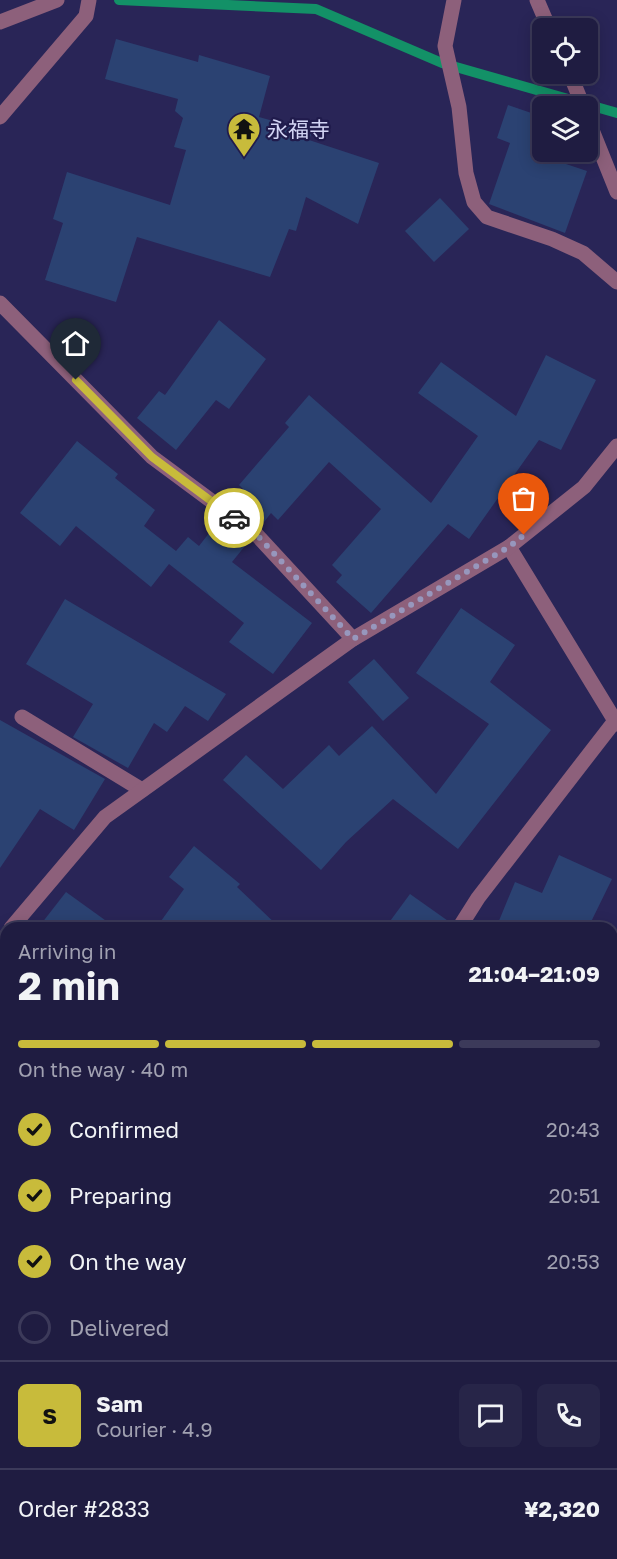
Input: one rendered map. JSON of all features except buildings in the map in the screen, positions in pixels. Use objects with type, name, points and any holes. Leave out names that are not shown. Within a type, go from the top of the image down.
[{"type":"street","points":[[0,22],[57,0]]},
{"type":"street","points":[[0,117],[86,16],[89,0]]},
{"type":"street","points":[[454,0],[445,46],[459,107],[466,173],[474,202],[487,217],[552,239],[583,253],[617,282]]},
{"type":"street","points":[[537,0],[545,18]]},
{"type":"street","points":[[598,145],[617,192]]},
{"type":"street","points":[[0,303],[152,457],[256,534],[353,639]]},
{"type":"street","points":[[16,922],[105,817],[353,639],[509,547],[584,487],[617,446]]},
{"type":"street","points":[[463,922],[478,898],[615,723],[509,547]]},
{"type":"street","points":[[22,717],[142,790]]},
{"type":"waterway","points":[[119,0],[316,9],[442,63],[617,113]]},
{"type":"way so far","points":[[234,518],[256,534],[353,639],[509,547],[524,535]]},
{"type":"place","name":"永福寺","points":[[244,158]]},
{"type":"route","points":[[76,380],[152,457],[234,518]]}]
